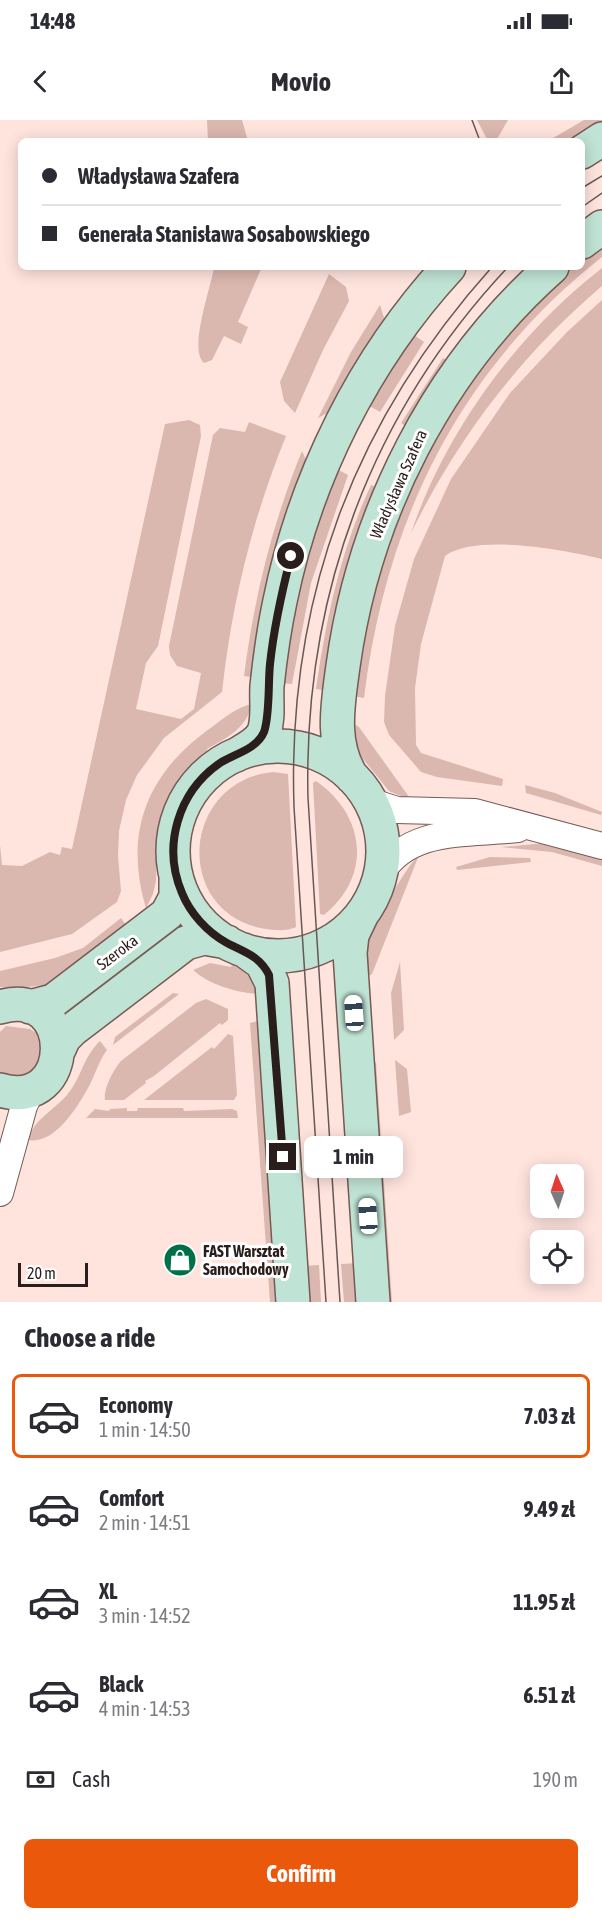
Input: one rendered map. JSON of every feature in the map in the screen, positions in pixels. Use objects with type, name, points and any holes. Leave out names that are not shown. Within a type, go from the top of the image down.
[{"type":"main road","points":[[585,150],[602,138]]},
{"type":"main road","points":[[585,240],[602,227]]},
{"type":"main road","points":[[293,1302],[272,983],[262,963],[211,932],[191,910],[176,875],[174,836],[186,800],[211,770],[256,742],[264,729],[270,662],[282,594],[294,546],[319,474],[352,403],[380,357],[447,270]]},
{"type":"main road","name":"Władysława Szafera","points":[[358,784],[338,746],[342,672],[356,596],[384,508],[414,442],[456,375],[502,317],[549,270]]},
{"type":"main road","points":[[236,755],[273,746],[302,749],[329,759],[358,784],[378,818],[382,836],[380,875],[352,935],[350,953],[373,1302]]},
{"type":"main road","name":"Szeroka","points":[[15,1007],[53,1001],[167,914],[176,897],[176,875]]},
{"type":"main road","points":[[0,1090],[15,1093],[39,1086],[52,1072],[64,1038],[72,1030],[186,943],[204,938],[283,956],[317,948],[345,932],[364,910]]},
{"type":"main road","points":[[15,1007],[44,1015],[52,1025],[59,1049]]},
{"type":"street","points":[[358,784],[375,803],[397,810],[463,811],[602,846]]},
{"type":"street","points":[[380,875],[396,854],[418,841],[527,828]]},
{"type":"street","points":[[0,1193],[24,1106],[30,1094],[39,1086]]},
{"type":"shaded area","points":[[207,120],[242,120],[247,138],[208,138]]},
{"type":"shaded area","points":[[477,120],[508,120],[498,138],[486,138]]},
{"type":"shaded area","points":[[584,120],[602,120],[602,125],[581,138],[553,138]]},
{"type":"shaded area","points":[[602,242],[602,257],[552,301],[508,349],[470,399],[438,453],[411,510],[390,570],[375,633],[364,698],[353,696],[360,639],[397,510],[461,390],[546,289],[568,270],[585,270],[585,256]]},
{"type":"shaded area","points":[[602,268],[602,286],[544,341],[493,400],[470,431],[429,498],[411,533],[444,458],[464,422],[488,387],[541,323]]},
{"type":"shaded area","points":[[213,270],[261,270],[238,322],[248,327],[241,344],[224,336],[212,360],[204,363],[198,345]]},
{"type":"shaded area","points":[[329,274],[346,287],[349,301],[323,350],[295,413],[284,401],[280,382]]},
{"type":"shaded area","points":[[602,300],[602,559],[544,548],[498,544],[459,549],[445,556],[421,644],[415,688],[416,745],[421,753],[503,779],[502,786],[437,777],[421,772],[389,735],[384,722],[385,696],[395,626],[414,559],[451,479],[510,393],[567,332]]},
{"type":"shaded area","points":[[380,305],[385,321],[329,412],[318,418],[351,352]]},
{"type":"shaded area","points":[[411,333],[424,342],[380,412],[366,404]]},
{"type":"shaded area","points":[[443,358],[450,362],[408,428],[401,423]]},
{"type":"shaded area","points":[[189,420],[200,425],[201,436],[158,646],[146,663],[136,709],[181,719],[194,709],[201,673],[177,666],[170,655],[169,646],[213,435],[220,428],[245,432],[249,422],[286,436],[263,499],[245,562],[231,626],[222,692],[164,738],[137,775],[126,800],[119,831],[118,856],[121,891],[117,902],[72,934],[0,952],[0,845],[2,865],[22,866],[50,852],[60,855],[62,847],[72,849],[165,424]]},
{"type":"shaded area","points":[[302,451],[307,462],[256,678],[244,676],[265,562],[291,478]]},
{"type":"shaded area","points":[[335,468],[348,475],[311,583],[292,684],[280,683],[293,599]]},
{"type":"shaded area","points":[[371,485],[379,488],[328,691],[316,689],[336,584],[351,534]]},
{"type":"shaded area","points":[[252,704],[241,726],[207,749],[208,752],[182,777],[164,807],[157,841],[156,881],[146,908],[140,880],[138,854],[140,829],[146,806],[157,784],[171,763],[190,745],[231,713]]},
{"type":"shaded area","points":[[353,723],[359,727],[412,801],[389,791],[359,754]]},
{"type":"shaded area","points":[[273,772],[288,774],[296,927],[283,930],[260,928],[232,916],[212,896],[202,872],[200,846],[206,820],[221,797],[243,780]]},
{"type":"shaded area","points":[[316,781],[345,811],[353,828],[357,846],[356,864],[350,882],[340,899],[324,915],[320,914],[313,783]]},
{"type":"shaded area","points":[[525,785],[555,793],[602,812],[601,815],[526,793]]},
{"type":"shaded area","points":[[546,843],[602,857],[602,866],[552,852],[501,847]]},
{"type":"shaded area","points":[[419,855],[372,974],[365,978],[363,953],[367,942],[397,885]]},
{"type":"shaded area","points":[[490,857],[530,858],[531,862],[457,870],[456,867]]},
{"type":"shaded area","points":[[121,918],[128,928],[58,979],[46,985],[26,989],[0,987],[0,971],[55,958],[83,948]]},
{"type":"shaded area","points":[[400,962],[404,1030],[394,1040],[391,993]]},
{"type":"shaded area","points":[[210,963],[231,967],[232,964],[237,967],[249,976],[259,994],[224,987],[207,980],[193,970]]},
{"type":"shaded area","points":[[173,993],[179,994],[113,1045],[115,1037]]},
{"type":"shaded area","points":[[206,999],[228,1009],[228,1020],[222,1025],[220,1023],[124,1100],[105,1100],[107,1085],[121,1061],[196,1003]]},
{"type":"shaded area","points":[[262,1020],[280,1302],[270,1302],[250,1023]]},
{"type":"shaded area","points":[[6,1026],[30,1029],[40,1035],[44,1058],[26,1078],[0,1076],[0,1032]]},
{"type":"shaded area","points":[[228,1034],[233,1036],[237,1095],[234,1100],[144,1100],[212,1047],[214,1049]]},
{"type":"shaded area","points":[[100,1041],[107,1050],[71,1115],[47,1137],[28,1140],[39,1121],[67,1095],[94,1047]]},
{"type":"shaded area","points":[[395,1060],[407,1069],[411,1112],[399,1116]]},
{"type":"shaded area","points":[[376,1062],[392,1302],[384,1302],[373,1064]]},
{"type":"shaded area","points":[[127,1108],[127,1111],[137,1111],[138,1108],[183,1108],[184,1111],[232,1109],[237,1111],[238,1118],[86,1118],[95,1109],[109,1111],[110,1109]]},
{"type":"shaded area","points":[[357,1263],[360,1302],[344,1302],[341,1264]]},
{"type":"shaded area","points":[[319,1265],[321,1302],[305,1302],[303,1266]]},
{"type":"tram line","points":[[472,120],[479,138]]},
{"type":"tram line","points":[[585,186],[602,176]]},
{"type":"tram line","points":[[585,205],[602,193]]},
{"type":"tram line","points":[[326,1302],[294,807],[295,731],[302,657],[317,586],[338,518],[366,451],[401,388],[443,326],[490,270]]},
{"type":"tram line","points":[[340,1302],[308,798],[309,724],[318,651],[333,581],[354,513],[383,447],[418,384],[460,324],[505,270]]},
{"type":"place","name":"FAST Warsztat Samochodowy","points":[[180,1260]]},
{"type":"route","points":[[283,1157],[272,988],[269,975],[262,963],[253,955],[211,932],[191,910],[176,875],[173,846],[182,809],[197,784],[219,764],[252,745],[263,733],[273,638],[291,556]]}]
